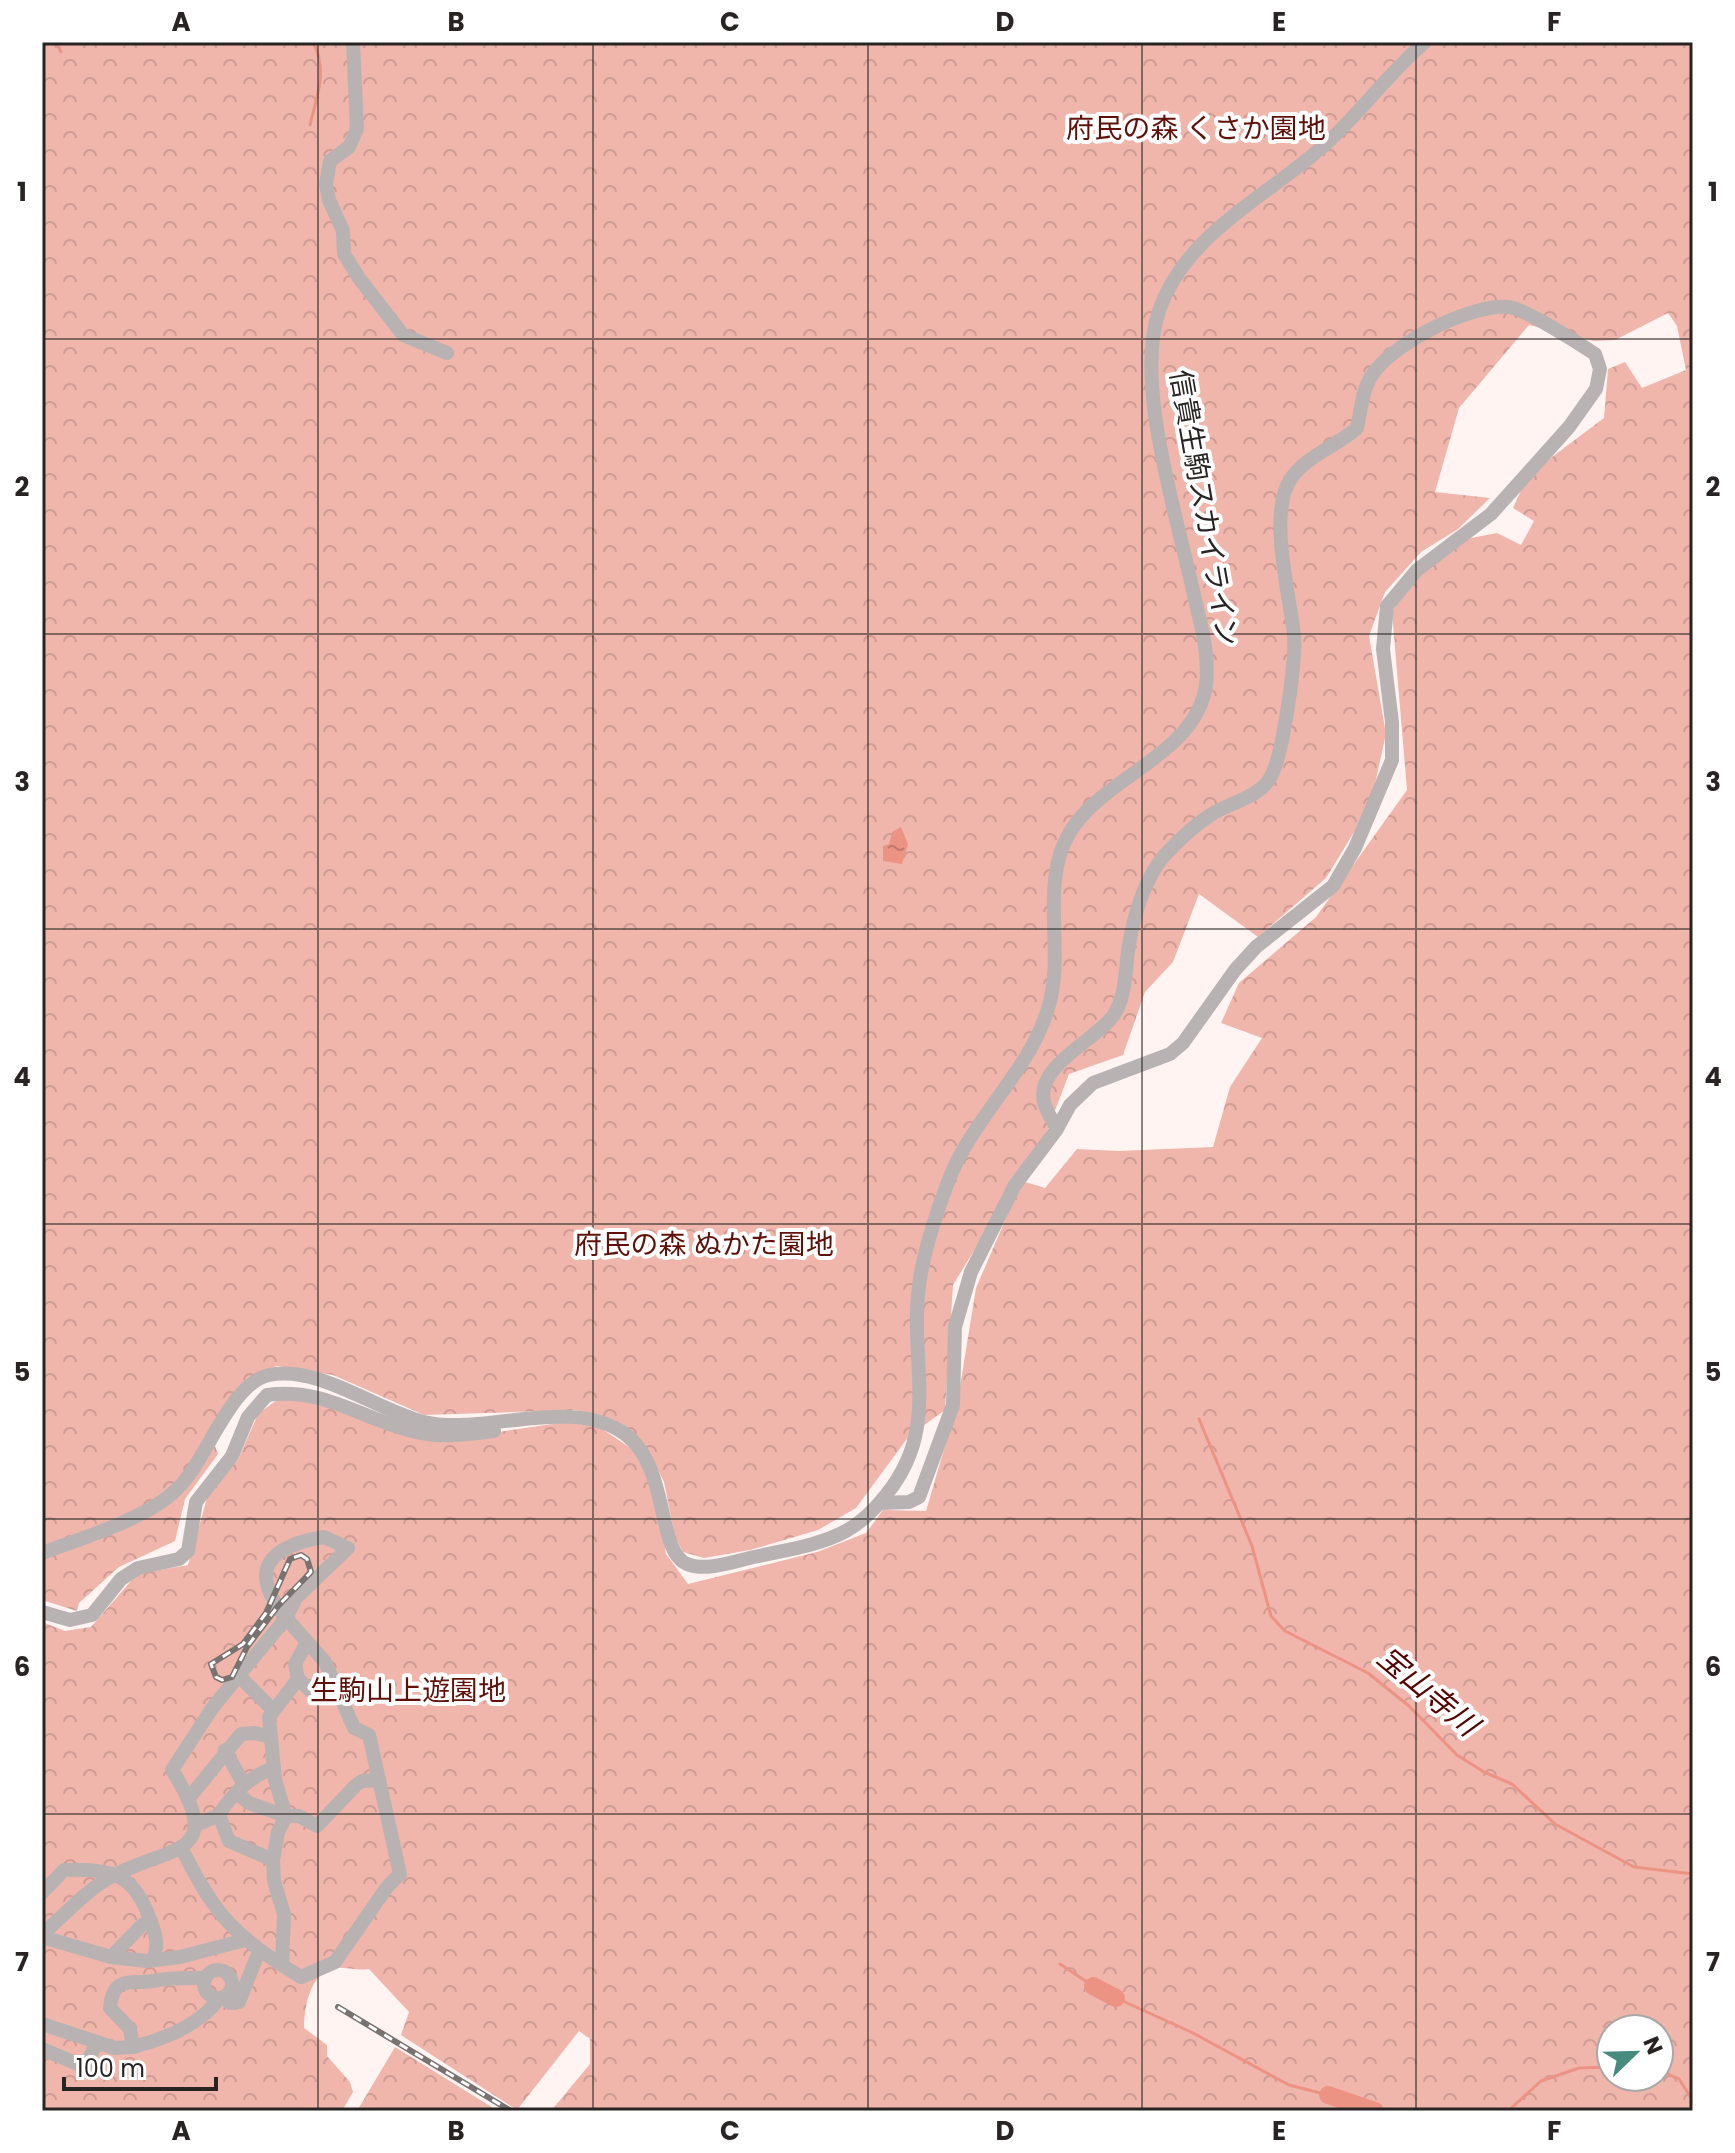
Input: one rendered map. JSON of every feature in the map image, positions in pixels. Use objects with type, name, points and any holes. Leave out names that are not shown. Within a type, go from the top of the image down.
[{"type":"street","points":[[353,42],[357,129],[349,147],[330,161],[326,185],[343,231],[344,254],[403,335],[447,353]]},
{"type":"street","name":"信貴生駒スカイライン","points":[[42,1553],[149,1508],[175,1491],[252,1382],[273,1373],[307,1378],[430,1423],[590,1419],[625,1434],[654,1471],[672,1551],[692,1566],[725,1563],[824,1540],[848,1530],[880,1503],[913,1454],[921,1419],[919,1287],[949,1179],[963,1149],[1039,1034],[1050,1001],[1056,969],[1056,874],[1061,848],[1075,824],[1090,807],[1192,722],[1206,689],[1207,667],[1201,629],[1151,397],[1150,351],[1158,313],[1172,282],[1202,243],[1330,140],[1402,61],[1425,42]]},
{"type":"street","points":[[880,1503],[909,1502],[919,1497],[953,1405],[954,1338],[971,1272],[1015,1185],[1057,1129],[1070,1105],[1093,1083],[1170,1054],[1183,1043],[1256,947],[1333,886],[1355,848],[1392,760],[1383,649],[1387,606],[1417,570],[1491,514],[1578,415],[1596,389],[1600,369],[1595,354],[1575,340],[1511,306],[1478,310],[1431,330],[1396,350],[1372,375],[1357,428],[1307,463],[1288,482],[1283,500],[1282,560],[1293,632],[1293,675],[1275,767],[1269,781],[1211,814],[1189,831],[1157,865],[1135,915],[1123,995],[1112,1017],[1071,1053],[1049,1076],[1044,1088],[1043,1102],[1057,1129]]},
{"type":"street","points":[[42,1612],[70,1620],[92,1615],[121,1579],[138,1568],[179,1559],[188,1551],[196,1502],[232,1456],[248,1417],[267,1395],[296,1391],[421,1434],[490,1432],[509,1429],[519,1422]]},
{"type":"street","points":[[182,1849],[209,1902],[245,1940],[301,1977],[335,1962],[387,1887],[400,1874],[369,1735],[354,1728],[325,1662],[286,1618],[267,1595],[266,1574],[272,1559],[293,1544],[324,1537],[348,1548],[296,1598],[286,1618],[213,1707],[172,1770],[196,1811],[194,1826],[182,1849],[118,1874],[90,1891],[42,1935],[111,1957],[153,1960],[245,1940]]},
{"type":"street","points":[[307,1642],[295,1664],[298,1679],[311,1691],[338,1693]]},
{"type":"street","points":[[240,1677],[273,1710]]},
{"type":"street","points":[[282,1965],[284,1914],[274,1881],[273,1860],[278,1832],[286,1816],[274,1768],[269,1717],[298,1679]]},
{"type":"street","points":[[189,1798],[241,1734],[255,1733],[270,1737]]},
{"type":"street","points":[[225,1750],[249,1803],[286,1816],[299,1816],[317,1826],[362,1781],[379,1780]]},
{"type":"street","points":[[194,1826],[219,1815],[241,1789],[260,1773],[274,1768]]},
{"type":"street","points":[[219,1815],[229,1841],[273,1860]]},
{"type":"street","points":[[42,1893],[64,1870],[118,1874],[136,1888],[151,1921],[158,1947],[153,1960]]},
{"type":"street","points":[[111,1957],[142,1925],[151,1921]]},
{"type":"street","points":[[205,1978],[205,1991],[230,2003],[239,2002],[259,1951]]},
{"type":"street","points":[[42,2024],[115,2048],[133,2047],[184,2028],[210,2011],[231,1990],[229,1976],[217,1970],[205,1978],[167,1977],[151,1982],[134,1980],[121,1985],[111,1999],[110,2008],[130,2029],[133,2047]]},
{"type":"street","points":[[42,2049],[85,2067],[97,2042]]},
{"type":"green space","points":[[42,42],[1693,42],[1693,2111],[551,2111],[590,2064],[590,2039],[579,2031],[517,2110],[401,2035],[409,2012],[369,1969],[336,1968],[327,1971],[314,1983],[307,2001],[304,2028],[327,2045],[327,2056],[350,2082],[353,2092],[342,2111],[42,2111],[42,1622],[65,1631],[91,1627],[137,1574],[188,1565],[209,1491],[238,1460],[258,1414],[277,1400],[302,1399],[438,1441],[566,1422],[599,1427],[632,1449],[654,1485],[666,1554],[688,1584],[817,1552],[866,1533],[883,1510],[926,1511],[957,1405],[976,1288],[1022,1181],[1045,1188],[1077,1149],[1119,1151],[1213,1147],[1230,1087],[1262,1038],[1221,1023],[1239,983],[1316,917],[1407,790],[1392,612],[1415,576],[1466,539],[1497,533],[1521,545],[1534,521],[1513,508],[1528,475],[1604,418],[1608,369],[1625,362],[1642,388],[1686,370],[1677,326],[1668,313],[1615,340],[1594,341],[1529,325],[1459,408],[1435,492],[1490,498],[1458,529],[1421,552],[1385,592],[1369,636],[1386,734],[1370,806],[1326,878],[1258,937],[1199,894],[1173,962],[1145,992],[1123,1055],[1069,1074],[1048,1129],[953,1285],[945,1410],[909,1436],[856,1508],[818,1530],[750,1550],[704,1558],[683,1552],[675,1537],[664,1482],[648,1450],[589,1413],[574,1410],[424,1415],[333,1375],[277,1366],[249,1377],[209,1430],[218,1454],[185,1499],[175,1541],[119,1567],[79,1603],[77,1611],[42,1600]]},
{"type":"green space","points":[[395,2047],[498,2111],[357,2111]]},
{"type":"water","points":[[901,827],[908,844],[902,864],[883,861],[883,846],[889,844],[892,832]]},
{"type":"waterway","points":[[56,42],[61,52]]},
{"type":"waterway","points":[[310,125],[320,73],[313,42]]},
{"type":"waterway","name":"宝山寺川","points":[[1199,1419],[1252,1546],[1271,1616],[1285,1631],[1368,1673],[1409,1706],[1457,1755],[1484,1772],[1512,1784],[1555,1824],[1634,1867],[1693,1874]]},
{"type":"waterway","name":"宝山寺川","points":[[1060,1964],[1093,1986]]},
{"type":"waterway","name":"宝山寺川","points":[[1093,1986],[1116,1998]]},
{"type":"waterway","name":"宝山寺川","points":[[1116,1998],[1191,2032],[1289,2085],[1328,2095]]},
{"type":"waterway","name":"宝山寺川","points":[[1508,2111],[1541,2081],[1579,2068],[1595,2068]]},
{"type":"waterway","name":"宝山寺川","points":[[1675,2077],[1693,2101]]},
{"type":"waterway","name":"宝山寺川","points":[[1328,2095],[1375,2111]]},
{"type":"railway","points":[[301,1555],[307,1559],[311,1572],[278,1606],[247,1647],[232,1677],[222,1680],[216,1677],[211,1664],[243,1644],[266,1613],[290,1559],[301,1555]]},
{"type":"railway","points":[[338,2007],[511,2111]]},
{"type":"park label","name":"府民の森 くさか園地","points":[[1196,128]]},
{"type":"park label","name":"府民の森 ぬかた園地","points":[[704,1244]]},
{"type":"park label","name":"生駒山上遊園地","points":[[408,1690]]}]
